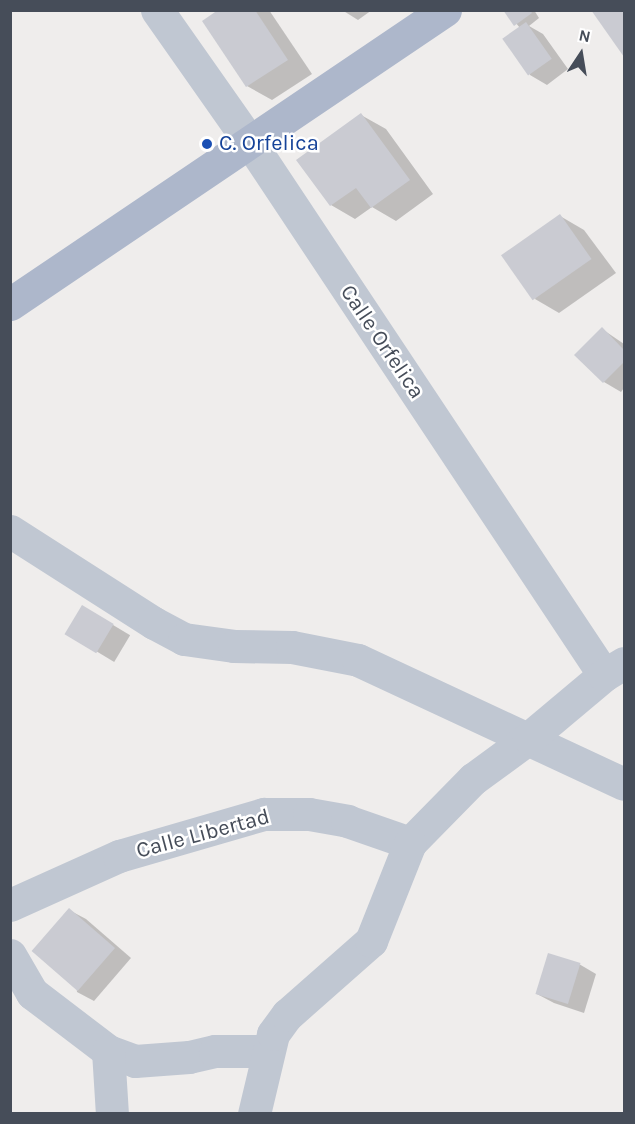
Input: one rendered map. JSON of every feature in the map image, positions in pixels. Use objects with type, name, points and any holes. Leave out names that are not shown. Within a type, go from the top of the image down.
[{"type":"main road","points":[[10,304],[445,10]]},
{"type":"street","name":"Calle Orfelica","points":[[157,10],[614,669]]},
{"type":"street","points":[[10,531],[154,623],[184,639],[234,646],[292,647],[358,660],[624,783]]},
{"type":"street","points":[[254,1113],[267,1051],[273,1034],[287,1015],[371,941],[410,843],[473,779],[529,738],[614,669]]},
{"type":"street","name":"Calle Libertad","points":[[10,905],[118,856],[264,814],[309,814],[347,821],[410,843]]},
{"type":"street","points":[[10,955],[33,993],[108,1051],[135,1062],[189,1057],[215,1051],[267,1051]]},
{"type":"street","points":[[108,1051],[112,1113]]},
{"type":"building","points":[[218,10],[255,10],[288,60],[246,87],[202,21]]},
{"type":"building","points":[[503,10],[530,10],[532,13],[514,26]]},
{"type":"building","points":[[591,10],[624,10],[624,57]]},
{"type":"building","points":[[526,22],[552,59],[528,75],[502,39]]},
{"type":"building","points":[[361,113],[410,180],[371,208],[356,188],[330,206],[296,160]]},
{"type":"building","points":[[560,214],[592,259],[533,300],[501,255]]},
{"type":"building","points":[[602,327],[624,350],[624,362],[603,383],[574,355]]},
{"type":"building","points":[[82,605],[114,624],[96,653],[64,634]]},
{"type":"building","points":[[69,908],[115,948],[78,991],[32,951]]},
{"type":"building","points":[[548,953],[581,963],[568,1004],[535,994]]},
{"type":"place","name":"C. Orfelica","points":[[207,144]]}]
